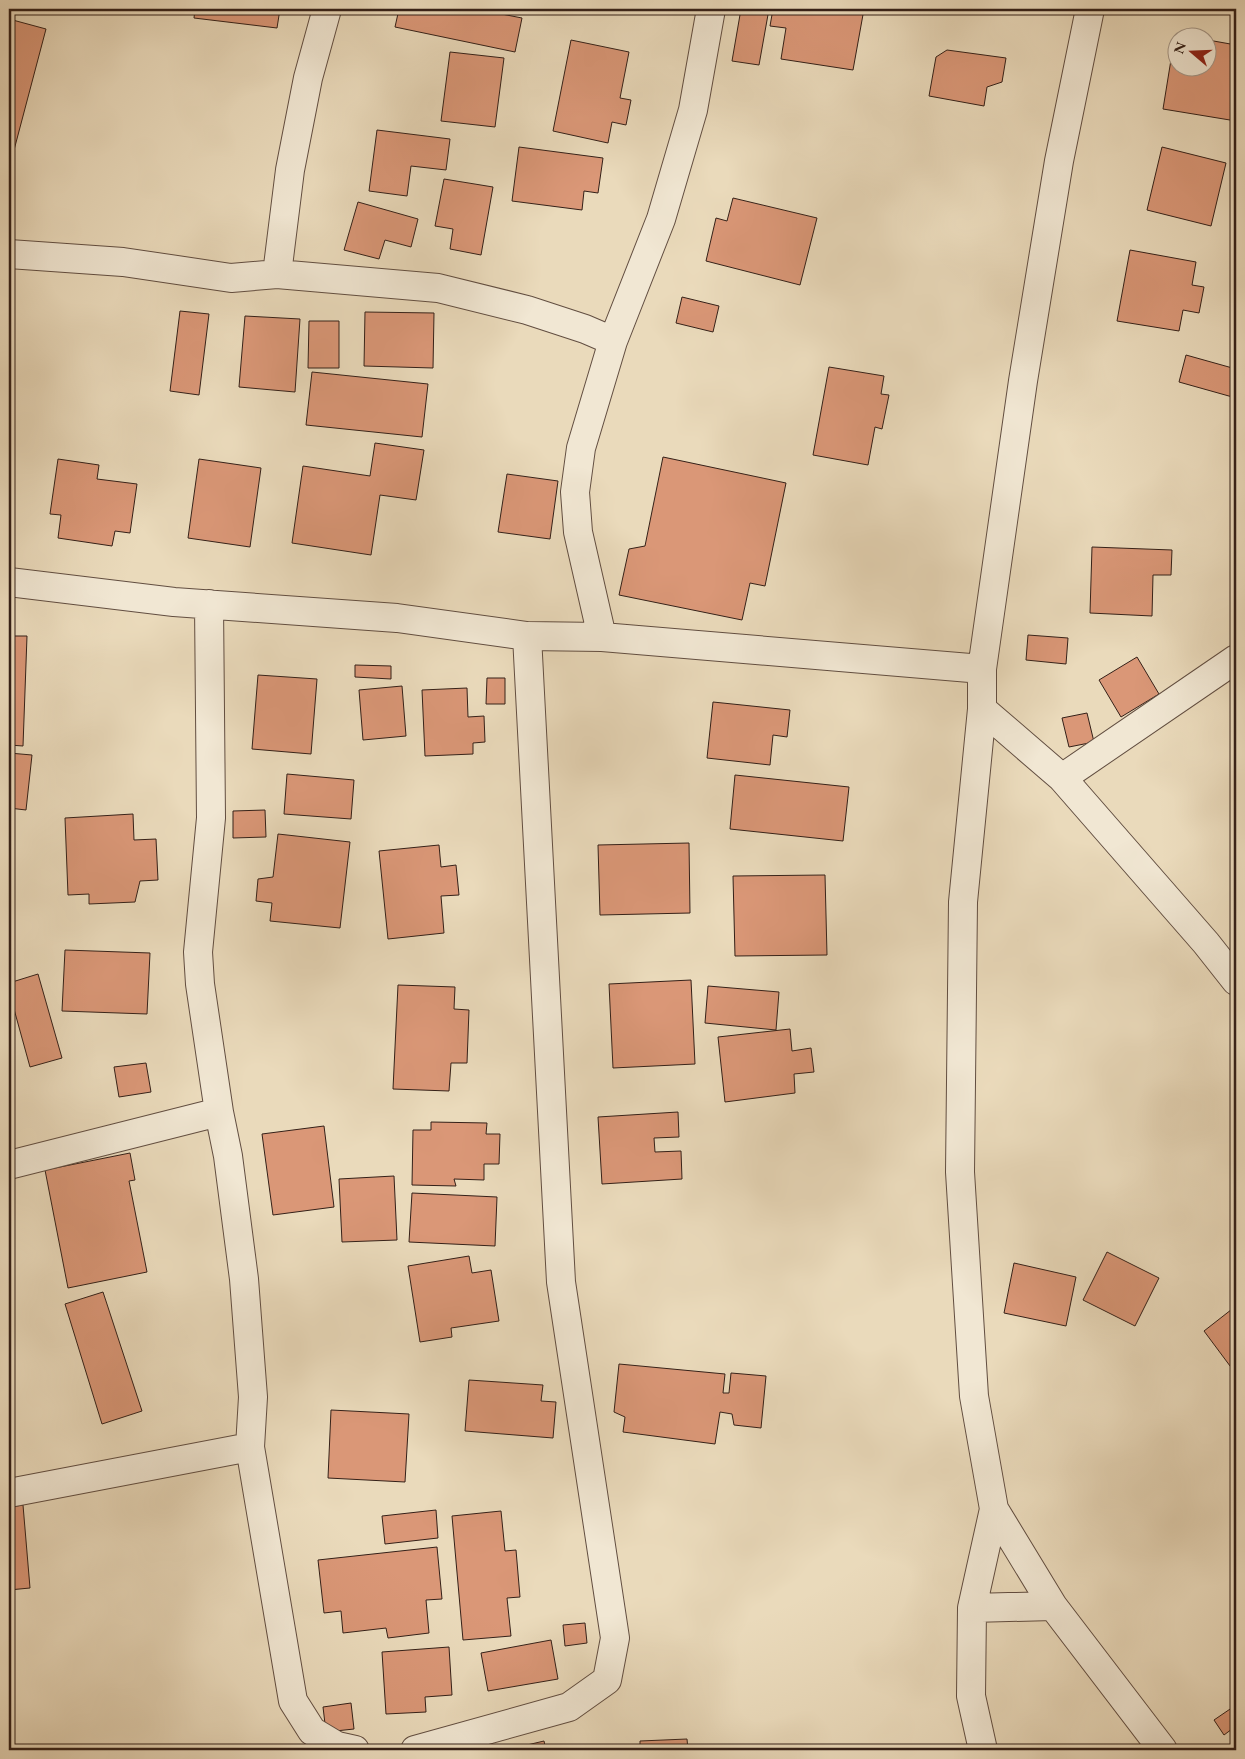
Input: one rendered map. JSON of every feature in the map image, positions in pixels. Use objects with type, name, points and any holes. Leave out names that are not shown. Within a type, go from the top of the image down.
[{"type":"street","points":[[277,274],[291,161],[308,78],[327,9]]},
{"type":"street","points":[[602,637],[578,532],[575,492],[581,448],[613,341],[661,218],[693,110],[711,9]]},
{"type":"street","points":[[1090,9],[1059,161],[1028,352],[982,669],[982,709],[963,902],[960,1172],[974,1396],[994,1509],[1053,1606],[1163,1750]]},
{"type":"street","points":[[9,254],[123,262],[231,278],[277,274],[438,288],[465,293],[527,310],[585,329],[613,341]]},
{"type":"street","points":[[9,582],[209,604],[397,618],[527,636],[602,637],[982,669]]},
{"type":"street","points":[[209,604],[211,818],[198,952],[200,984],[219,1112],[228,1156],[244,1279],[253,1397],[250,1447],[293,1701],[312,1731],[337,1746],[355,1750]]},
{"type":"street","points":[[415,1750],[569,1707],[607,1680],[615,1638],[561,1282],[527,636]]},
{"type":"street","points":[[1062,778],[1236,659]]},
{"type":"street","points":[[982,709],[1062,778],[1206,943],[1236,981]]},
{"type":"street","points":[[9,1164],[219,1112]]},
{"type":"street","points":[[9,1493],[250,1447]]},
{"type":"street","points":[[983,1750],[972,1696],[972,1608],[994,1509]]},
{"type":"street","points":[[972,1608],[1053,1606]]},
{"type":"building","points":[[195,9],[280,9],[277,28],[194,18]]},
{"type":"building","points":[[399,9],[476,9],[522,18],[515,52],[395,27]]},
{"type":"building","points":[[741,9],[769,9],[759,65],[732,61]]},
{"type":"building","points":[[773,9],[864,9],[853,70],[781,59],[786,28],[770,26]]},
{"type":"building","points":[[9,19],[46,29],[9,169]]},
{"type":"building","points":[[571,40],[629,52],[620,98],[631,100],[626,125],[612,122],[608,143],[553,131]]},
{"type":"building","points":[[1218,42],[1236,45],[1236,121],[1163,109],[1168,78],[1218,78]]},
{"type":"building","points":[[947,50],[1006,58],[1002,82],[987,87],[984,106],[929,96],[936,57]]},
{"type":"building","points":[[450,52],[504,58],[495,127],[441,121]]},
{"type":"building","points":[[377,130],[450,139],[446,170],[411,166],[407,196],[369,191]]},
{"type":"building","points":[[519,147],[603,158],[598,193],[584,191],[582,210],[512,201]]},
{"type":"building","points":[[1162,147],[1226,163],[1211,226],[1147,210]]},
{"type":"building","points":[[444,179],[493,187],[481,255],[450,249],[453,229],[435,226]]},
{"type":"building","points":[[733,198],[817,218],[800,285],[706,261],[716,218],[727,221]]},
{"type":"building","points":[[358,202],[418,219],[411,247],[385,240],[379,259],[344,250]]},
{"type":"building","points":[[1130,250],[1196,262],[1192,285],[1204,287],[1199,313],[1183,310],[1179,331],[1117,321]]},
{"type":"building","points":[[682,297],[719,306],[713,332],[676,323]]},
{"type":"building","points":[[180,311],[209,314],[199,395],[170,391]]},
{"type":"building","points":[[365,312],[434,313],[433,368],[364,366]]},
{"type":"building","points":[[245,316],[300,319],[295,392],[239,387]]},
{"type":"building","points":[[309,321],[339,321],[339,368],[308,368]]},
{"type":"building","points":[[1186,355],[1236,369],[1236,398],[1179,382]]},
{"type":"building","points":[[829,367],[884,376],[881,394],[889,395],[882,429],[875,427],[868,465],[813,455]]},
{"type":"building","points":[[312,372],[428,384],[422,437],[306,425]]},
{"type":"building","points":[[375,443],[424,450],[416,500],[380,495],[371,555],[292,543],[303,466],[370,476]]},
{"type":"building","points":[[663,457],[786,483],[765,586],[750,583],[742,620],[619,595],[629,549],[645,546]]},
{"type":"building","points":[[58,459],[99,465],[97,479],[137,484],[130,533],[115,531],[112,546],[58,538],[61,515],[50,514]]},
{"type":"building","points":[[199,459],[261,468],[250,547],[188,538]]},
{"type":"building","points":[[507,474],[558,481],[550,539],[498,532]]},
{"type":"building","points":[[1092,547],[1172,550],[1171,575],[1153,575],[1152,616],[1090,613]]},
{"type":"building","points":[[1028,635],[1068,638],[1066,664],[1026,660]]},
{"type":"building","points":[[9,636],[27,636],[23,746],[9,745]]},
{"type":"building","points":[[1137,657],[1159,694],[1121,717],[1099,680]]},
{"type":"building","points":[[355,665],[391,666],[391,679],[355,677]]},
{"type":"building","points":[[258,675],[317,679],[311,754],[252,749]]},
{"type":"building","points":[[487,678],[505,678],[505,704],[486,704]]},
{"type":"building","points":[[402,686],[406,736],[363,740],[359,690]]},
{"type":"building","points":[[467,688],[468,717],[484,716],[485,742],[473,743],[473,754],[425,756],[422,690]]},
{"type":"building","points":[[713,702],[790,710],[787,737],[773,735],[770,765],[707,758]]},
{"type":"building","points":[[1087,713],[1094,742],[1069,747],[1062,718]]},
{"type":"building","points":[[9,753],[32,755],[26,810],[9,808]]},
{"type":"building","points":[[287,774],[354,780],[351,819],[284,814]]},
{"type":"building","points":[[735,775],[849,787],[843,841],[730,829]]},
{"type":"building","points":[[265,810],[266,837],[233,838],[233,811]]},
{"type":"building","points":[[133,814],[134,840],[156,839],[158,880],[140,881],[135,902],[89,904],[89,894],[68,895],[65,818]]},
{"type":"building","points":[[278,834],[350,842],[340,928],[270,921],[272,903],[256,901],[258,879],[273,877]]},
{"type":"building","points":[[689,843],[690,913],[600,915],[598,845]]},
{"type":"building","points":[[439,845],[441,867],[456,865],[459,895],[441,896],[444,933],[388,939],[379,851]]},
{"type":"building","points":[[825,875],[827,955],[735,956],[733,876]]},
{"type":"building","points":[[65,950],[150,953],[147,1014],[62,1011]]},
{"type":"building","points":[[38,974],[62,1058],[30,1067],[9,991],[9,983]]},
{"type":"building","points":[[691,980],[695,1064],[613,1068],[609,984]]},
{"type":"building","points":[[398,985],[455,987],[454,1009],[469,1010],[467,1063],[451,1063],[449,1091],[393,1089]]},
{"type":"building","points":[[708,986],[779,992],[776,1030],[705,1023]]},
{"type":"building","points":[[790,1029],[792,1051],[811,1048],[814,1072],[794,1074],[795,1093],[725,1102],[718,1037]]},
{"type":"building","points":[[146,1063],[151,1092],[119,1097],[114,1067]]},
{"type":"building","points":[[678,1112],[679,1137],[654,1138],[655,1152],[681,1151],[682,1179],[602,1184],[598,1117]]},
{"type":"building","points":[[431,1122],[487,1123],[486,1134],[500,1134],[499,1164],[484,1164],[484,1180],[454,1179],[456,1186],[412,1185],[413,1130],[431,1130]]},
{"type":"building","points":[[324,1126],[334,1207],[273,1215],[262,1134]]},
{"type":"building","points":[[130,1153],[135,1180],[129,1181],[147,1272],[68,1288],[45,1170]]},
{"type":"building","points":[[394,1176],[397,1240],[342,1242],[339,1179]]},
{"type":"building","points":[[412,1193],[497,1197],[495,1246],[409,1242]]},
{"type":"building","points":[[1107,1252],[1159,1278],[1135,1326],[1083,1300]]},
{"type":"building","points":[[469,1256],[472,1273],[491,1270],[499,1321],[451,1328],[452,1337],[420,1342],[408,1266]]},
{"type":"building","points":[[1014,1263],[1076,1277],[1066,1326],[1004,1313]]},
{"type":"building","points":[[103,1292],[142,1411],[102,1424],[65,1304]]},
{"type":"building","points":[[1236,1306],[1236,1374],[1204,1331]]},
{"type":"building","points":[[619,1364],[725,1374],[723,1393],[729,1393],[731,1373],[766,1376],[761,1428],[734,1425],[732,1414],[720,1412],[715,1444],[623,1432],[625,1417],[614,1412]]},
{"type":"building","points":[[469,1380],[543,1385],[541,1401],[556,1402],[553,1438],[465,1431]]},
{"type":"building","points":[[331,1410],[409,1414],[405,1482],[328,1478]]},
{"type":"building","points":[[23,1505],[30,1588],[9,1590],[9,1507]]},
{"type":"building","points":[[436,1510],[438,1538],[385,1544],[382,1516]]},
{"type":"building","points":[[501,1511],[505,1551],[516,1550],[520,1597],[507,1598],[511,1636],[463,1640],[452,1516]]},
{"type":"building","points":[[437,1547],[442,1599],[426,1600],[429,1633],[388,1638],[386,1628],[343,1633],[341,1611],[324,1613],[318,1560]]},
{"type":"building","points":[[585,1623],[587,1643],[565,1646],[563,1625]]},
{"type":"building","points":[[551,1640],[558,1679],[488,1691],[481,1653]]},
{"type":"building","points":[[449,1647],[452,1695],[425,1697],[426,1712],[386,1714],[382,1652]]},
{"type":"building","points":[[351,1703],[354,1729],[326,1732],[323,1707]]},
{"type":"building","points":[[1236,1705],[1236,1726],[1224,1735],[1214,1720]]},
{"type":"building","points":[[687,1739],[688,1750],[640,1750],[640,1741]]},
{"type":"building","points":[[544,1741],[546,1750],[528,1750],[527,1745]]}]
